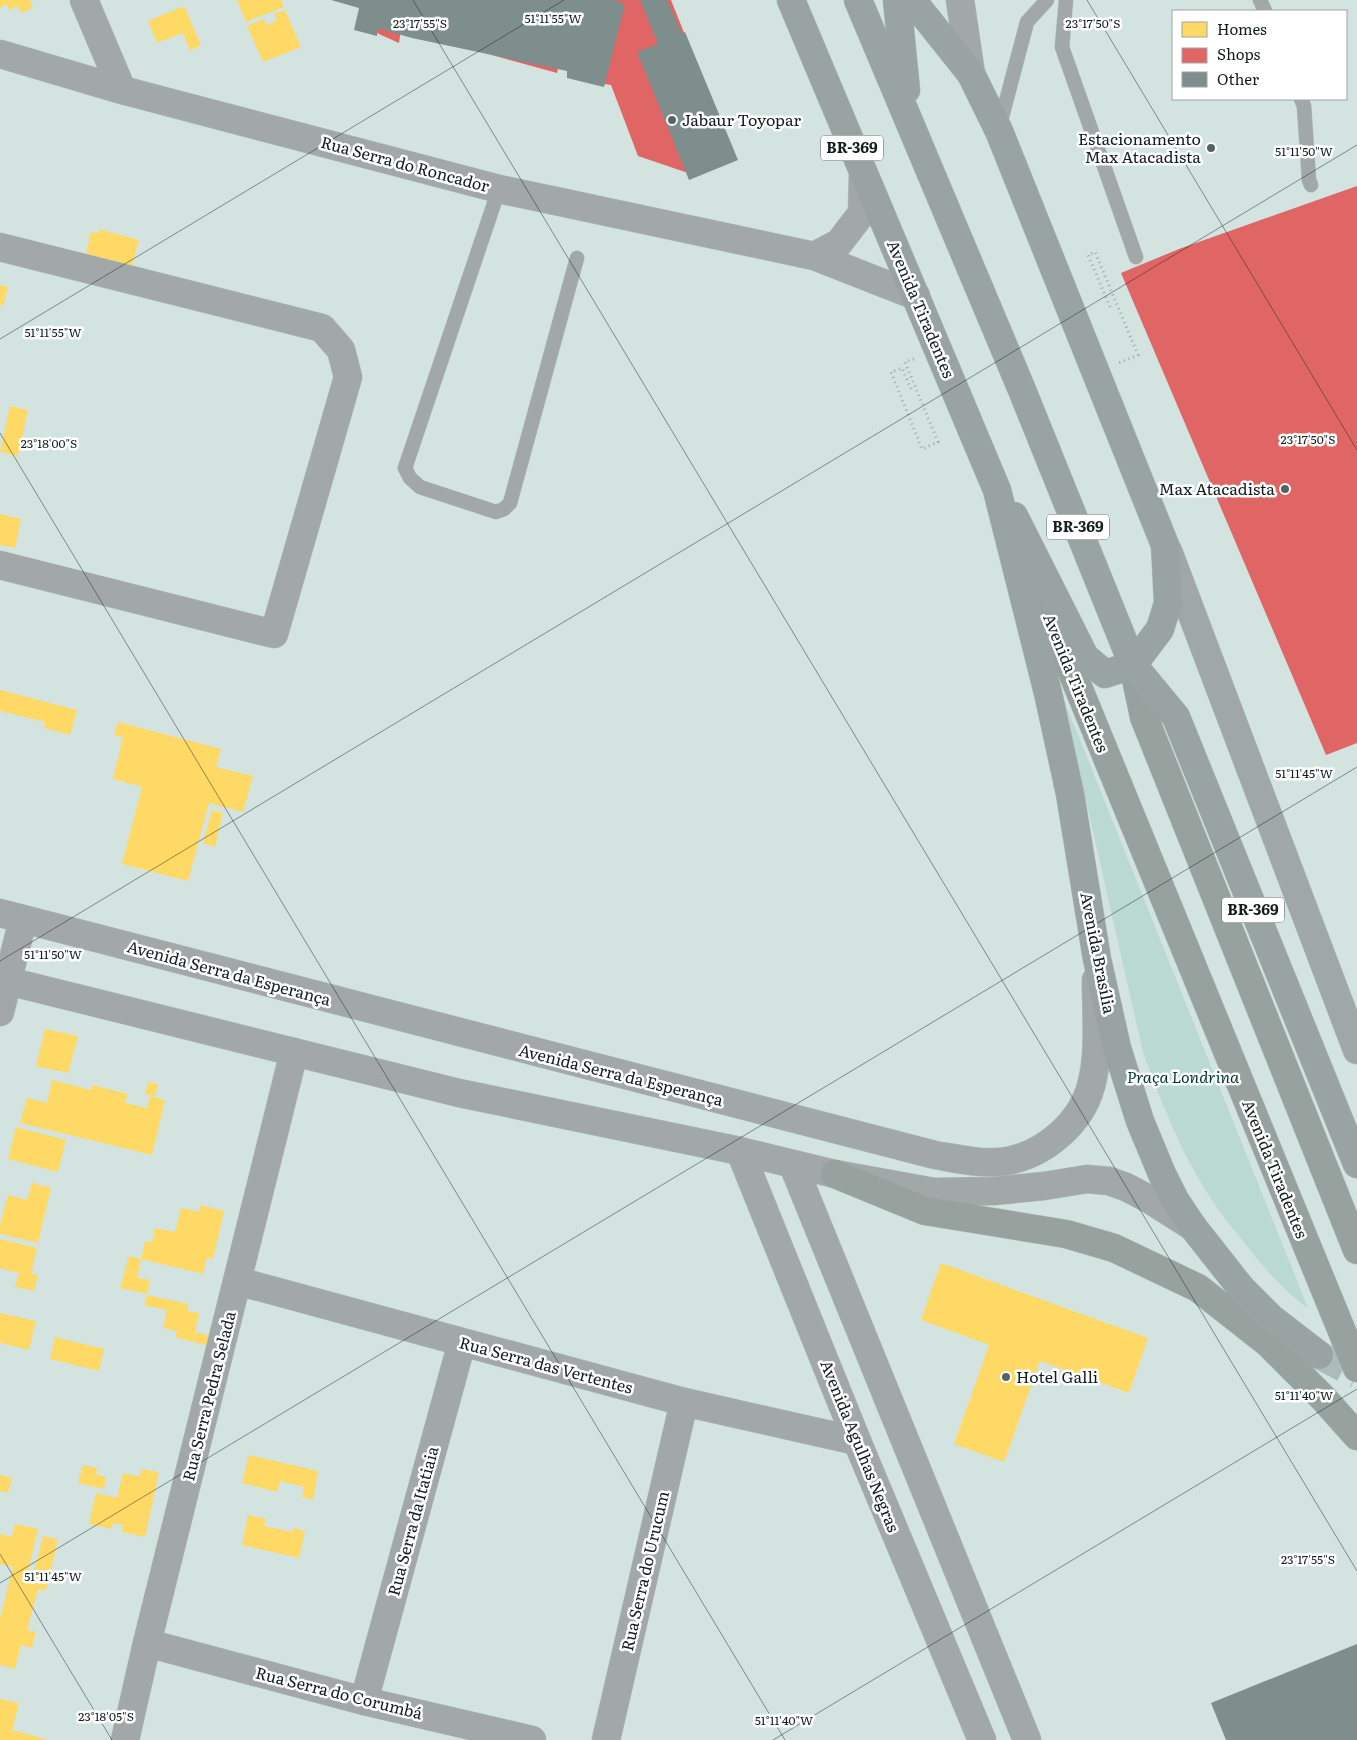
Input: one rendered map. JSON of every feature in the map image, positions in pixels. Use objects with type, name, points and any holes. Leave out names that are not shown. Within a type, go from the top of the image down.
[{"type":"highway","name":"Avenida Tiradentes","points":[[791,0],[997,490]]},
{"type":"highway","name":"BR-369","points":[[858,0],[1022,390],[1133,664],[1176,717],[1357,1164]]},
{"type":"highway","points":[[897,0],[909,119]]},
{"type":"highway","points":[[912,0],[971,74],[999,131],[1165,544],[1168,603],[1160,629],[1133,664],[1105,674],[1085,657],[1014,514],[997,490]]},
{"type":"highway","name":"Avenida Brasília","points":[[997,490],[1050,702],[1070,794],[1097,959],[1117,1048],[1140,1120],[1162,1174],[1193,1227],[1241,1288],[1271,1318],[1319,1355]]},
{"type":"main road","name":"Avenida Tiradentes","points":[[997,490],[1357,1368]]},
{"type":"main road","points":[[1165,544],[1357,1050]]},
{"type":"main road","points":[[1133,664],[1144,717],[1357,1250]]},
{"type":"main road","points":[[835,1174],[925,1211],[1066,1234],[1114,1248],[1198,1288],[1268,1343],[1324,1399],[1357,1436]]},
{"type":"street","points":[[84,0],[122,90]]},
{"type":"street","points":[[960,0],[971,74]]},
{"type":"street","name":"Rua Serra do Roncador","points":[[0,54],[122,90],[499,189],[814,256],[916,296]]},
{"type":"street","points":[[814,256],[839,243],[862,212],[863,174]]},
{"type":"street","points":[[0,247],[322,328],[341,350],[348,377],[274,634],[0,565]]},
{"type":"street","points":[[0,1012],[12,916]]},
{"type":"street","name":"Avenida Serra da Esperança","points":[[12,916],[916,1150],[973,1162],[1008,1161],[1039,1149],[1057,1138],[1077,1117],[1091,1086],[1095,1059],[1097,959]]},
{"type":"street","points":[[4,980],[460,1093],[740,1151],[835,1174],[934,1192],[994,1191],[1088,1179],[1109,1181],[1126,1187],[1149,1199],[1193,1227]]},
{"type":"street","name":"Rua Serra Pedra Selada","points":[[125,1740],[147,1643],[294,1052]]},
{"type":"street","name":"Avenida Agulhas Negras","points":[[740,1151],[857,1441],[982,1740]]},
{"type":"street","points":[[793,1165],[1027,1740]]},
{"type":"street","name":"Rua Serra das Vertentes","points":[[237,1281],[684,1402],[857,1441]]},
{"type":"street","name":"Rua Serra da Itatiaia","points":[[364,1701],[462,1342]]},
{"type":"street","name":"Rua Serra do Urucum","points":[[606,1740],[684,1402]]},
{"type":"street","points":[[926,1606],[966,1590]]},
{"type":"street","name":"Rua Serra do Corumbá","points":[[147,1643],[364,1701],[532,1740]]},
{"type":"lane","points":[[999,131],[1027,22],[1047,0]]},
{"type":"lane","points":[[1066,0],[1062,47],[1136,257]]},
{"type":"lane","points":[[1301,100],[1304,106],[1309,180],[1311,185]]},
{"type":"lane","points":[[499,189],[405,468],[410,478],[420,487],[496,512],[504,509],[510,503],[577,258]]},
{"type":"path","points":[[1096,374],[1138,355],[1095,252],[1088,255],[1110,308]]},
{"type":"path","points":[[911,389],[902,368],[891,372],[922,449],[938,442],[905,362],[938,350]]},
{"type":"green space","name":"Praça Londrina","points":[[1062,695],[1308,1308],[1286,1290],[1273,1276],[1220,1212],[1190,1163],[1164,1108],[1143,1052]]},
{"type":"building: Homes","points":[[0,0],[30,0],[33,8],[21,13],[18,6],[9,10],[7,4],[0,8]]},
{"type":"building: Homes","points":[[237,0],[281,0],[284,7],[246,22]]},
{"type":"building: Homes","points":[[184,6],[201,45],[190,51],[183,33],[157,43],[148,21]]},
{"type":"building: Homes","points":[[285,10],[301,47],[263,62],[247,26],[264,19],[266,25],[277,21],[274,14]]},
{"type":"building: Homes","points":[[99,229],[139,240],[129,276],[86,254],[91,232],[98,233]]},
{"type":"building: Homes","points":[[0,285],[8,287],[3,306],[0,305]]},
{"type":"building: Homes","points":[[10,406],[28,410],[18,456],[0,452]]},
{"type":"building: Homes","points":[[0,514],[21,519],[15,548],[0,545]]},
{"type":"building: Homes","points":[[0,690],[77,710],[70,735],[44,728],[45,722],[0,711]]},
{"type":"building: Homes","points":[[118,722],[221,749],[216,767],[253,776],[243,812],[209,803],[188,881],[122,864],[142,787],[113,779],[123,737],[114,735]]},
{"type":"building: Homes","points":[[212,810],[223,813],[215,847],[203,843]]},
{"type":"building: Homes","points":[[45,1029],[78,1036],[68,1073],[36,1066]]},
{"type":"building: Homes","points":[[52,1080],[91,1090],[92,1085],[128,1094],[125,1103],[147,1108],[150,1096],[165,1100],[152,1155],[20,1123],[27,1098],[47,1103]]},
{"type":"building: Homes","points":[[148,1082],[158,1084],[155,1096],[145,1094]]},
{"type":"building: Homes","points":[[16,1127],[66,1140],[58,1172],[8,1159]]},
{"type":"building: Homes","points":[[32,1183],[51,1188],[38,1243],[0,1234],[0,1225],[8,1195],[27,1200]]},
{"type":"building: Homes","points":[[200,1205],[224,1211],[213,1259],[207,1257],[203,1274],[141,1259],[145,1241],[152,1242],[155,1228],[175,1232],[181,1208],[199,1212]]},
{"type":"building: Homes","points":[[0,1239],[37,1248],[31,1273],[38,1275],[34,1291],[15,1287],[19,1273],[0,1268]]},
{"type":"building: Homes","points":[[129,1256],[141,1259],[137,1278],[150,1280],[147,1294],[120,1288]]},
{"type":"building: Homes","name":"Hotel Galli","points":[[941,1263],[1148,1338],[1129,1393],[1040,1361],[1004,1462],[954,1444],[989,1345],[921,1320]]},
{"type":"building: Homes","points":[[147,1295],[188,1304],[187,1311],[199,1313],[195,1332],[212,1336],[209,1346],[175,1337],[177,1331],[163,1328],[167,1310],[144,1305]]},
{"type":"building: Homes","points":[[0,1313],[36,1321],[29,1350],[0,1343]]},
{"type":"building: Homes","points":[[55,1337],[104,1349],[99,1371],[50,1359]]},
{"type":"building: Homes","points":[[249,1455],[318,1471],[313,1500],[302,1497],[304,1487],[280,1481],[277,1492],[242,1483]]},
{"type":"building: Homes","points":[[83,1465],[97,1468],[96,1474],[106,1477],[104,1489],[78,1483]]},
{"type":"building: Homes","points":[[141,1469],[159,1472],[145,1537],[122,1532],[123,1525],[113,1523],[111,1529],[89,1524],[96,1493],[117,1498],[123,1473],[140,1477]]},
{"type":"building: Homes","points":[[0,1475],[12,1478],[8,1493],[0,1491]]},
{"type":"building: Homes","points":[[248,1515],[266,1519],[264,1526],[292,1532],[293,1528],[305,1531],[299,1558],[242,1545]]},
{"type":"building: Homes","points":[[15,1524],[38,1529],[28,1571],[34,1572],[43,1536],[58,1539],[46,1591],[38,1589],[27,1630],[36,1632],[32,1648],[21,1645],[15,1669],[0,1665],[0,1619],[13,1567],[0,1564],[0,1534],[12,1537]]},
{"type":"building: Homes","points":[[0,1699],[19,1703],[12,1730],[48,1740],[0,1740]]},
{"type":"building: Shops","points":[[376,0],[573,0],[557,73],[401,30],[399,43],[370,30]]},
{"type":"building: Shops","name":"Jabaur Toyopar","points":[[598,0],[671,0],[734,158],[694,175],[638,156],[611,85],[578,80]]},
{"type":"building: Shops","name":"Max Atacadista","points":[[1357,186],[1357,743],[1326,755],[1121,273],[1179,249]]},
{"type":"building: Other","points":[[331,0],[613,0],[625,4],[604,87],[567,78],[567,71],[412,38],[377,28],[377,36],[354,30],[359,8]]},
{"type":"building: Other","points":[[640,0],[667,0],[682,34],[685,32],[738,160],[689,180],[637,52],[658,44]]},
{"type":"building: Other","points":[[1357,1644],[1357,1740],[1226,1740],[1211,1703]]},
{"type":"tunnel","points":[[1319,1355],[1357,1375]]},
{"type":"place","name":"Jabaur Toyopar","points":[[672,120]]},
{"type":"place","name":"Estacionamento Max Atacadista","points":[[1211,148]]},
{"type":"place","name":"Max Atacadista","points":[[1285,489]]},
{"type":"place","name":"Hotel Galli","points":[[1006,1377]]}]
